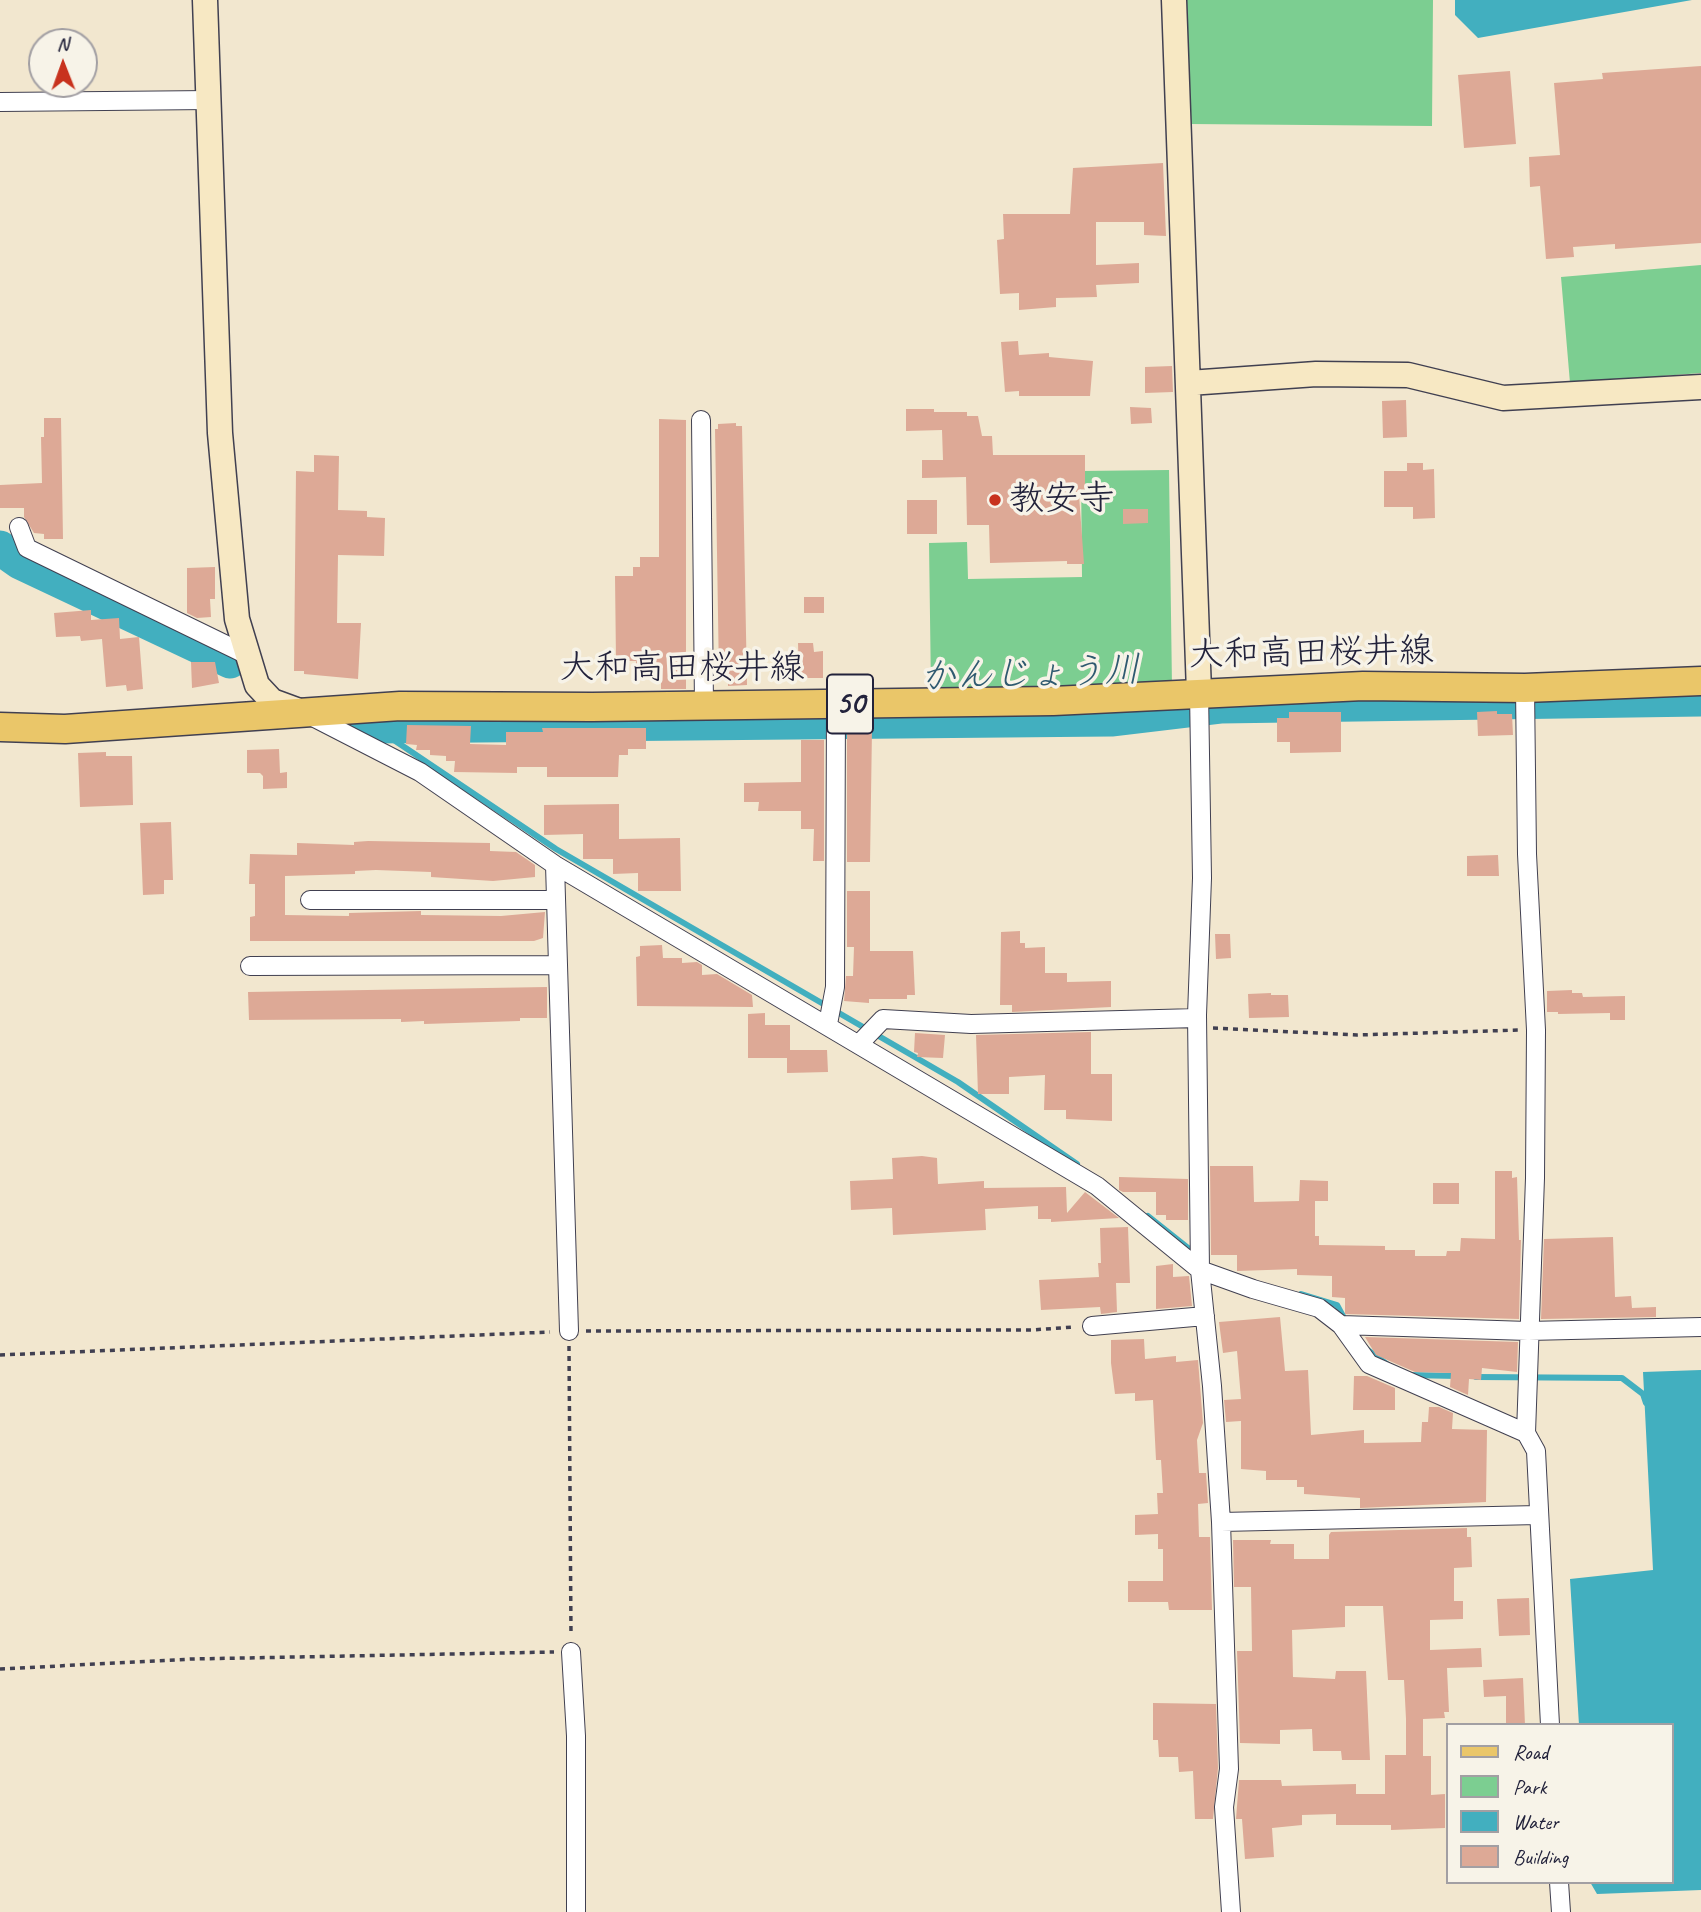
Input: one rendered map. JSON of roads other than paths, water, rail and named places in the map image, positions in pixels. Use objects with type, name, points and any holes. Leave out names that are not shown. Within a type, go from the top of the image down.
[{"type":"main road","name":"大和高田桜井線","points":[[0,727],[65,729],[400,706],[704,705],[835,715],[1053,701],[1199,703],[1363,686],[1525,698],[1701,681]]},
{"type":"street","points":[[205,0],[224,507],[237,619],[245,654],[257,685],[272,701],[306,714],[419,772],[555,865],[828,1024],[1097,1186],[1200,1269],[1253,1289],[1319,1308],[1341,1325],[1368,1364],[1526,1433]]},
{"type":"street","points":[[1174,0],[1199,703],[1202,878],[1197,1023],[1200,1269],[1221,1522],[1229,1769],[1224,1807],[1231,1912]]},
{"type":"street","points":[[0,102],[210,100]]},
{"type":"street","points":[[1189,383],[1316,374],[1408,375],[1503,398],[1701,387]]},
{"type":"street","points":[[701,420],[704,705]]},
{"type":"street","points":[[19,527],[27,548],[245,654]]},
{"type":"street","points":[[1525,698],[1527,854],[1535,1030],[1535,1178],[1526,1433],[1535,1451],[1550,1723]]},
{"type":"street","points":[[828,1024],[835,988],[835,715]]},
{"type":"street","points":[[555,865],[569,1331]]},
{"type":"street","points":[[310,900],[556,900]]},
{"type":"street","points":[[250,966],[558,965]]},
{"type":"street","points":[[860,1043],[883,1019],[971,1024],[1197,1023]]},
{"type":"street","points":[[1092,1326],[1205,1316]]},
{"type":"street","points":[[1341,1325],[1528,1331],[1701,1326]]},
{"type":"street","points":[[1221,1522],[1538,1515]]},
{"type":"street","points":[[571,1652],[576,1736],[576,1912]]},
{"type":"street","points":[[1559,1884],[1560,1912]]},
{"type":"water","points":[[1455,0],[1692,0],[1478,38],[1455,15]]},
{"type":"water","points":[[1701,1370],[1701,1890],[1597,1894],[1591,1884],[1673,1884],[1673,1723],[1579,1723],[1570,1579],[1653,1570],[1643,1372]]},
{"type":"waterway","name":"かんじょう川","points":[[0,548],[20,562],[230,661]]},
{"type":"waterway","name":"かんじょう川","points":[[363,722],[373,726],[1111,719],[1220,706],[1701,699]]},
{"type":"waterway","points":[[373,726],[556,849],[958,1082],[1077,1164]]},
{"type":"waterway","points":[[1148,1216],[1197,1255]]},
{"type":"waterway","points":[[1301,1294],[1337,1305],[1345,1320]]},
{"type":"waterway","points":[[1365,1348],[1388,1365]]},
{"type":"waterway","points":[[1409,1375],[1458,1376]]},
{"type":"waterway","points":[[1476,1377],[1622,1378],[1643,1394],[1646,1403]]},
{"type":"place","name":"教安寺","points":[[995,500]]}]
